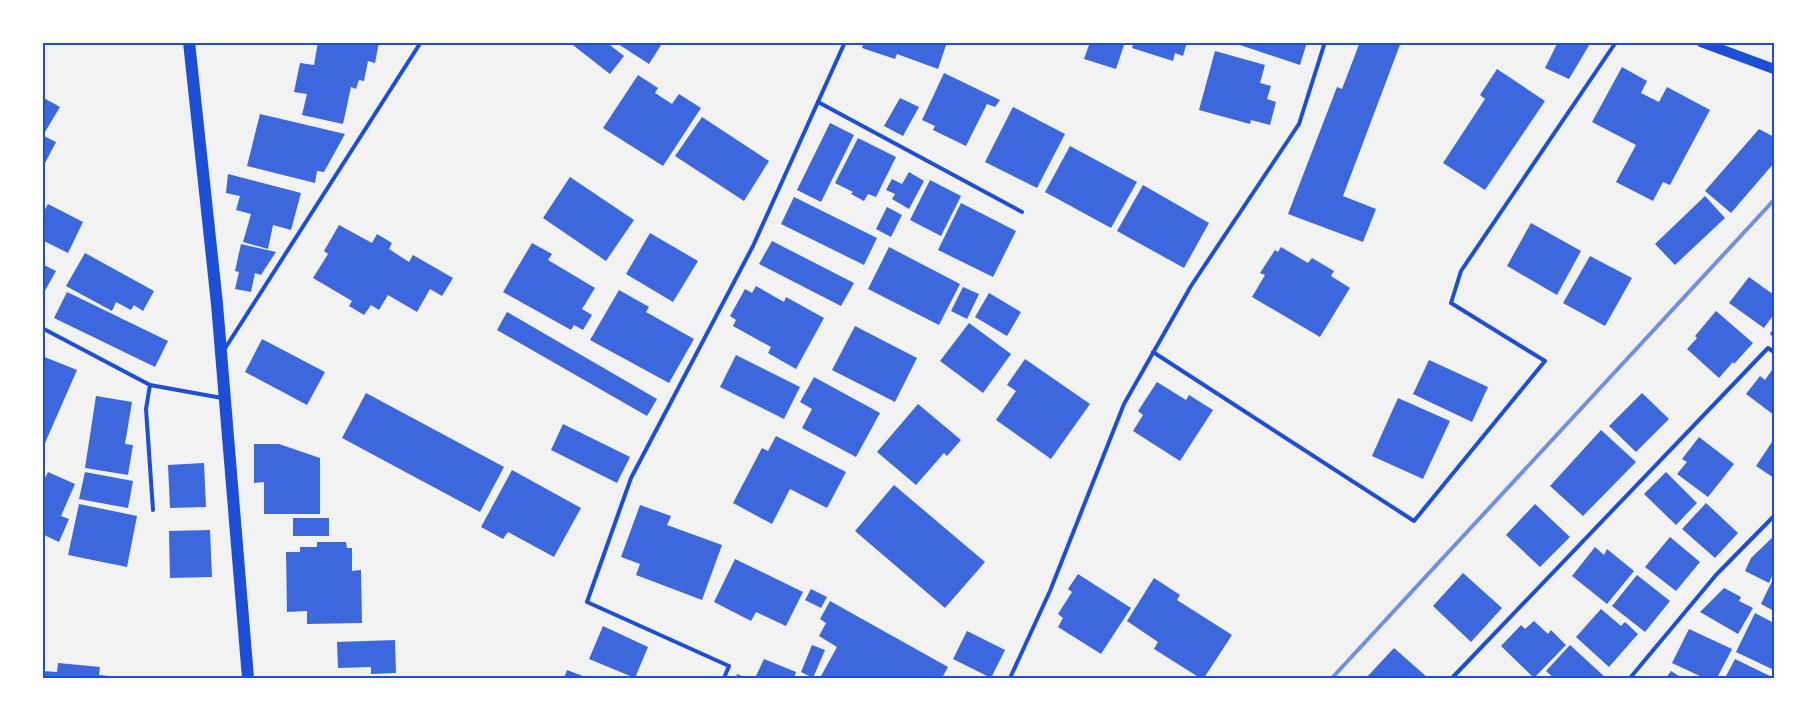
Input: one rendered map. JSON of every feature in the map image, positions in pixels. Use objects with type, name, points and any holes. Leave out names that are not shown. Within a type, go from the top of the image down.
[{"type":"main road","points":[[189,42],[222,354],[248,678]]},
{"type":"main road","points":[[1701,42],[1774,69]]},
{"type":"lane","points":[[222,354],[421,42]]},
{"type":"lane","points":[[724,678],[729,666],[587,602],[632,478],[753,246],[845,42]]},
{"type":"lane","points":[[1010,678],[1050,591],[1124,404],[1191,286],[1300,124],[1326,42]]},
{"type":"lane","points":[[1154,352],[1414,522],[1545,361],[1451,303],[1461,271],[1616,42]]},
{"type":"lane","points":[[818,102],[1022,212]]},
{"type":"lane","points":[[42,328],[150,385],[225,399]]},
{"type":"lane","points":[[1452,678],[1768,348],[1774,352]]},
{"type":"lane","points":[[150,385],[146,409],[153,510]]},
{"type":"lane","points":[[1630,678],[1716,575],[1774,516]]},
{"type":"building","points":[[318,42],[379,42],[375,63],[368,61],[364,81],[359,80],[356,89],[351,87],[343,124],[302,115],[307,94],[294,92],[300,63],[314,65]]},
{"type":"building","points":[[569,42],[606,42],[624,56],[610,74]]},
{"type":"building","points":[[615,42],[663,42],[649,64]]},
{"type":"building","points":[[864,42],[947,42],[938,69],[897,54],[895,59],[862,48]]},
{"type":"building","points":[[1090,42],[1125,42],[1116,69],[1084,59]]},
{"type":"building","points":[[1134,42],[1187,42],[1183,56],[1175,53],[1173,61],[1132,48]]},
{"type":"building","points":[[1231,42],[1307,42],[1300,65]]},
{"type":"building","points":[[1360,42],[1401,42],[1343,196],[1376,209],[1363,242],[1288,214],[1337,87],[1342,89]]},
{"type":"building","points":[[1558,42],[1591,42],[1569,79],[1545,68]]},
{"type":"building","points":[[1215,51],[1265,65],[1260,83],[1271,86],[1267,99],[1276,102],[1270,125],[1251,120],[1250,124],[1199,110]]},
{"type":"building","points":[[1622,67],[1647,81],[1641,93],[1659,102],[1667,87],[1710,110],[1670,185],[1663,182],[1653,201],[1616,182],[1636,145],[1592,122]]},
{"type":"building","points":[[1497,69],[1545,101],[1485,190],[1443,163],[1485,99],[1480,95]]},
{"type":"building","points":[[944,73],[1000,100],[995,107],[987,104],[966,146],[933,130],[935,126],[922,120]]},
{"type":"building","points":[[638,75],[658,88],[655,93],[672,104],[679,94],[701,108],[663,166],[603,128]]},
{"type":"building","points":[[42,97],[60,107],[45,132],[42,130]]},
{"type":"building","points":[[900,98],[919,107],[903,136],[884,126]]},
{"type":"building","points":[[1013,107],[1065,134],[1037,188],[985,162]]},
{"type":"building","points":[[260,114],[345,134],[324,172],[317,171],[315,183],[247,166]]},
{"type":"building","points":[[702,117],[769,161],[744,201],[675,156]]},
{"type":"building","points":[[830,123],[854,135],[821,202],[797,190]]},
{"type":"building","points":[[1759,129],[1774,137],[1774,163],[1731,213],[1705,191]]},
{"type":"building","points":[[42,135],[56,142],[42,169]]},
{"type":"building","points":[[858,138],[896,157],[876,197],[868,194],[864,201],[851,194],[853,192],[835,183]]},
{"type":"building","points":[[1070,146],[1137,182],[1111,228],[1045,192]]},
{"type":"building","points":[[909,172],[924,181],[909,209],[892,199],[895,194],[886,190],[892,179],[902,184]]},
{"type":"building","points":[[228,174],[301,193],[291,230],[273,225],[268,249],[243,242],[251,214],[236,210],[240,196],[226,193]]},
{"type":"building","points":[[570,177],[634,220],[606,261],[543,218]]},
{"type":"building","points":[[930,180],[961,196],[941,236],[910,220]]},
{"type":"building","points":[[1143,185],[1209,223],[1184,268],[1117,231]]},
{"type":"building","points":[[1705,196],[1725,218],[1675,265],[1655,244]]},
{"type":"building","points":[[794,197],[877,238],[864,265],[781,224]]},
{"type":"building","points":[[961,203],[1016,231],[993,277],[938,250]]},
{"type":"building","points":[[48,204],[83,222],[68,253],[42,240],[42,215]]},
{"type":"building","points":[[887,207],[902,215],[891,237],[876,229]]},
{"type":"building","points":[[1531,223],[1581,251],[1557,295],[1507,266]]},
{"type":"building","points":[[339,225],[372,243],[377,234],[392,243],[389,249],[409,262],[413,255],[453,278],[442,296],[430,289],[417,312],[388,295],[379,310],[371,305],[364,315],[349,306],[352,301],[313,278],[328,254],[324,251]]},
{"type":"building","points":[[650,233],[698,261],[673,302],[626,274]]},
{"type":"building","points":[[772,241],[854,283],[841,306],[759,264]]},
{"type":"building","points":[[532,243],[552,254],[548,260],[595,288],[582,309],[592,315],[583,330],[574,325],[571,330],[503,292]]},
{"type":"building","points":[[241,244],[276,252],[261,275],[255,273],[251,292],[235,289],[239,272],[235,271]]},
{"type":"building","points":[[889,247],[960,284],[939,325],[868,289]]},
{"type":"building","points":[[1281,247],[1308,263],[1312,258],[1334,271],[1331,276],[1350,288],[1320,337],[1252,297],[1265,275],[1260,273],[1275,250],[1278,252]]},
{"type":"building","points":[[85,253],[154,291],[143,311],[134,305],[131,310],[116,302],[112,311],[66,286]]},
{"type":"building","points":[[1590,256],[1632,278],[1605,326],[1563,303]]},
{"type":"building","points":[[42,264],[56,271],[42,296]]},
{"type":"building","points":[[1749,277],[1774,295],[1774,314],[1764,328],[1729,303]]},
{"type":"building","points":[[756,286],[784,302],[786,297],[824,318],[796,369],[768,353],[771,347],[733,326],[736,320],[730,316],[745,289],[752,293]]},
{"type":"building","points":[[963,287],[979,294],[967,319],[951,311]]},
{"type":"building","points":[[619,290],[649,307],[646,312],[694,339],[669,383],[590,340]]},
{"type":"building","points":[[67,292],[168,341],[155,367],[54,318]]},
{"type":"building","points":[[989,293],[1021,312],[1007,336],[975,317]]},
{"type":"building","points":[[1716,311],[1753,343],[1719,378],[1687,349],[1697,338],[1695,336]]},
{"type":"building","points":[[507,312],[657,399],[647,416],[497,330]]},
{"type":"building","points":[[969,323],[1011,354],[983,393],[940,361]]},
{"type":"building","points":[[855,326],[917,358],[895,402],[832,370]]},
{"type":"building","points":[[1774,327],[1774,338],[1770,334]]},
{"type":"building","points":[[262,339],[325,372],[307,405],[245,372]]},
{"type":"building","points":[[736,355],[800,387],[784,419],[720,387]]},
{"type":"building","points":[[42,356],[77,370],[42,450]]},
{"type":"building","points":[[1025,359],[1090,404],[1051,459],[996,420],[1016,391],[1007,385]]},
{"type":"building","points":[[1429,360],[1488,387],[1472,422],[1413,394]]},
{"type":"building","points":[[1774,367],[1774,415],[1746,394],[1760,376],[1765,380]]},
{"type":"building","points":[[814,377],[880,413],[856,457],[802,428],[812,409],[800,402]]},
{"type":"building","points":[[1157,382],[1186,400],[1189,395],[1213,410],[1180,461],[1133,431],[1143,415],[1138,411]]},
{"type":"building","points":[[366,393],[504,467],[480,512],[342,438]]},
{"type":"building","points":[[1642,393],[1669,419],[1636,452],[1609,426]]},
{"type":"building","points":[[96,396],[132,402],[125,444],[133,445],[128,475],[85,468]]},
{"type":"building","points":[[1398,398],[1450,421],[1423,479],[1372,456]]},
{"type":"building","points":[[918,404],[961,440],[947,456],[944,453],[916,485],[877,452]]},
{"type":"building","points":[[563,424],[630,457],[617,483],[551,450]]},
{"type":"building","points":[[1601,430],[1636,462],[1583,516],[1550,486]]},
{"type":"building","points":[[776,436],[846,472],[827,508],[790,489],[772,524],[733,503],[762,448],[768,451]]},
{"type":"building","points":[[1699,437],[1734,464],[1708,497],[1677,474],[1687,462],[1682,459]]},
{"type":"building","points":[[1774,439],[1774,478],[1756,466]]},
{"type":"building","points":[[254,444],[279,444],[320,458],[320,514],[264,514],[264,482],[254,483]]},
{"type":"building","points":[[204,463],[206,507],[170,508],[168,465]]},
{"type":"building","points":[[512,470],[581,508],[554,557],[508,532],[503,539],[481,527]]},
{"type":"building","points":[[48,472],[75,484],[61,516],[69,519],[59,542],[42,534],[42,484]]},
{"type":"building","points":[[85,472],[133,481],[128,508],[79,499]]},
{"type":"building","points":[[1666,472],[1697,503],[1676,525],[1644,494]]},
{"type":"building","points":[[894,485],[985,562],[945,608],[855,531]]},
{"type":"building","points":[[1706,503],[1738,533],[1715,558],[1682,529]]},
{"type":"building","points":[[79,504],[137,516],[127,567],[68,555]]},
{"type":"building","points":[[1535,504],[1570,537],[1540,567],[1506,535]]},
{"type":"building","points":[[640,505],[671,516],[667,525],[722,545],[702,600],[636,575],[640,564],[621,557]]},
{"type":"building","points":[[293,518],[329,518],[329,536],[293,536]]},
{"type":"building","points":[[210,530],[212,577],[170,578],[169,531]]},
{"type":"building","points":[[1774,536],[1774,572],[1769,583],[1745,571],[1751,558]]},
{"type":"building","points":[[1670,537],[1700,562],[1676,591],[1645,567]]},
{"type":"building","points":[[317,542],[346,542],[347,548],[352,548],[352,571],[361,570],[362,623],[307,624],[307,611],[287,612],[286,552],[300,552],[300,547],[317,547]]},
{"type":"building","points":[[1595,547],[1604,555],[1607,549],[1634,571],[1607,604],[1572,576]]},
{"type":"building","points":[[735,559],[803,592],[786,626],[756,612],[751,621],[714,602]]},
{"type":"building","points":[[1463,573],[1502,608],[1471,642],[1433,606]]},
{"type":"building","points":[[1078,574],[1131,608],[1101,654],[1058,627],[1063,618],[1058,614],[1072,592],[1068,589]]},
{"type":"building","points":[[1637,575],[1670,601],[1645,632],[1612,606]]},
{"type":"building","points":[[1774,577],[1774,611],[1761,604]]},
{"type":"building","points":[[1154,578],[1180,595],[1177,600],[1232,635],[1204,678],[1200,678],[1154,649],[1158,642],[1127,621]]},
{"type":"building","points":[[1724,588],[1741,597],[1739,601],[1753,608],[1738,634],[1700,612]]},
{"type":"building","points":[[811,589],[827,597],[821,608],[805,600]]},
{"type":"building","points":[[830,601],[948,667],[942,678],[825,678],[821,676],[837,647],[819,636],[826,623],[820,619]]},
{"type":"building","points":[[1601,609],[1621,626],[1625,622],[1638,634],[1609,667],[1576,637]]},
{"type":"building","points":[[1755,613],[1774,623],[1774,670],[1736,652]]},
{"type":"building","points":[[1534,621],[1548,634],[1551,630],[1566,645],[1534,678],[1501,646],[1521,625],[1525,629]]},
{"type":"building","points":[[603,626],[648,647],[635,678],[589,659]]},
{"type":"building","points":[[1689,629],[1732,649],[1717,678],[1704,678],[1672,663]]},
{"type":"building","points":[[967,631],[1005,650],[991,678],[953,659]]},
{"type":"building","points":[[395,640],[396,673],[371,674],[371,667],[338,668],[337,642]]},
{"type":"building","points":[[812,645],[825,650],[813,678],[801,672]]},
{"type":"building","points":[[1570,645],[1606,678],[1554,678],[1546,671]]},
{"type":"building","points":[[1394,648],[1428,678],[1366,678]]},
{"type":"building","points":[[764,659],[796,672],[794,678],[755,678]]},
{"type":"building","points":[[1735,659],[1774,678],[1725,678]]},
{"type":"building","points":[[58,663],[100,667],[99,675],[109,676],[109,678],[42,678],[42,671],[57,672]]},
{"type":"building","points":[[567,670],[588,678],[564,678]]},
{"type":"building","points":[[1671,671],[1682,678],[1666,678]]},
{"type":"building","points":[[737,674],[747,678],[736,678]]},
{"type":"railway","points":[[1332,678],[1774,200]]}]
